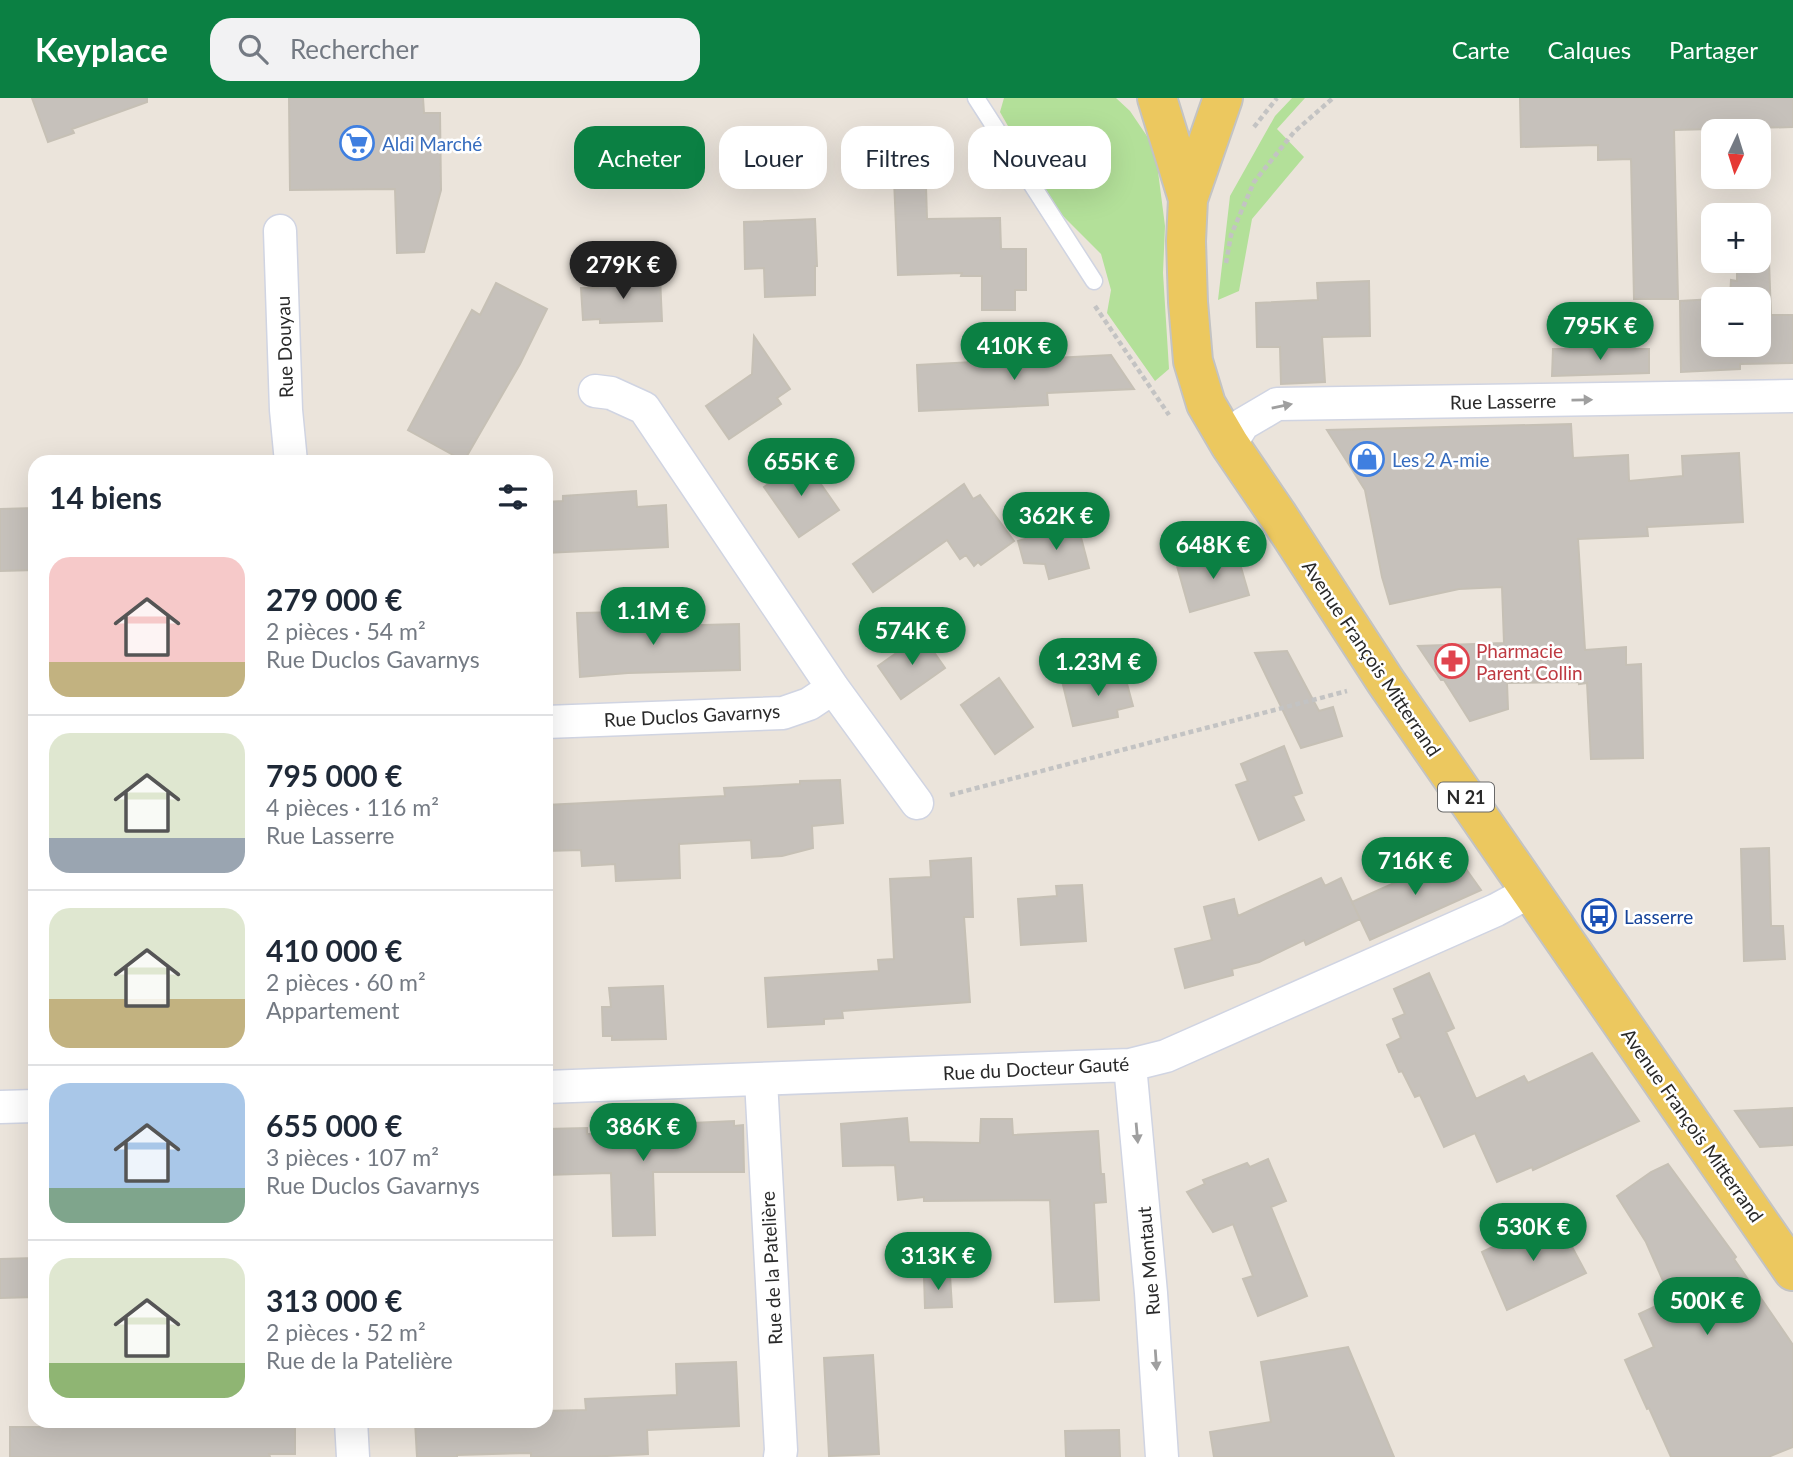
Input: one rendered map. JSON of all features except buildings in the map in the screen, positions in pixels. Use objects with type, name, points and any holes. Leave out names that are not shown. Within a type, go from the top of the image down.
[{"type":"main road","name":"N 21","points":[[1157,98],[1188,199]]},
{"type":"main road","name":"N 21","points":[[1188,199],[1223,98]]},
{"type":"main road","name":"Avenue François Mitterrand","points":[[1188,199],[1186,241],[1193,361],[1206,404],[1230,445],[1278,514],[1386,682],[1793,1271]]},
{"type":"street","name":"Rue Douyau","points":[[280,231],[286,410],[290,455]]},
{"type":"street","points":[[595,391],[611,393],[644,408],[833,688],[917,803]]},
{"type":"street","name":"Rue Lasserre","points":[[1230,445],[1243,424],[1277,404],[1793,396]]},
{"type":"street","name":"Rue Duclos Gavarnys","points":[[553,722],[783,713],[809,704],[833,688]]},
{"type":"street","name":"Rue du Docteur Gauté","points":[[553,1087],[1130,1065],[1166,1056],[1496,910],[1531,891]]},
{"type":"street","name":"Rue Montaut","points":[[1130,1065],[1151,1293],[1162,1457]]},
{"type":"street","name":"Rue de la Patelière","points":[[761,1080],[780,1457]]},
{"type":"street","points":[[0,1107],[28,1106]]},
{"type":"street","points":[[352,1428],[354,1457]]},
{"type":"lane","points":[[976,98],[1094,281]]},
{"type":"path","points":[[1252,129],[1277,98]]},
{"type":"path","points":[[1224,274],[1231,235],[1254,182],[1294,132],[1333,98]]},
{"type":"path","points":[[917,803],[1386,682]]},
{"type":"green space","points":[[1004,98],[1116,98],[1130,111],[1155,148],[1165,226],[1163,273],[1169,369],[1155,381],[1107,313],[1111,290],[1101,254],[1061,214],[1046,189],[1111,189],[1111,126],[1008,126],[1000,112]]},
{"type":"green space","points":[[1292,98],[1305,98],[1277,129],[1304,157],[1252,219],[1239,291],[1218,300],[1230,196],[1275,116]]},
{"type":"place","name":"Aldi Marché","points":[[357,143]]},
{"type":"place","name":"Les 2 A-mie","points":[[1367,459]]},
{"type":"place","name":"Pharmacie Parent Collin","points":[[1452,661]]},
{"type":"place","name":"Lasserre","points":[[1599,916]]}]
